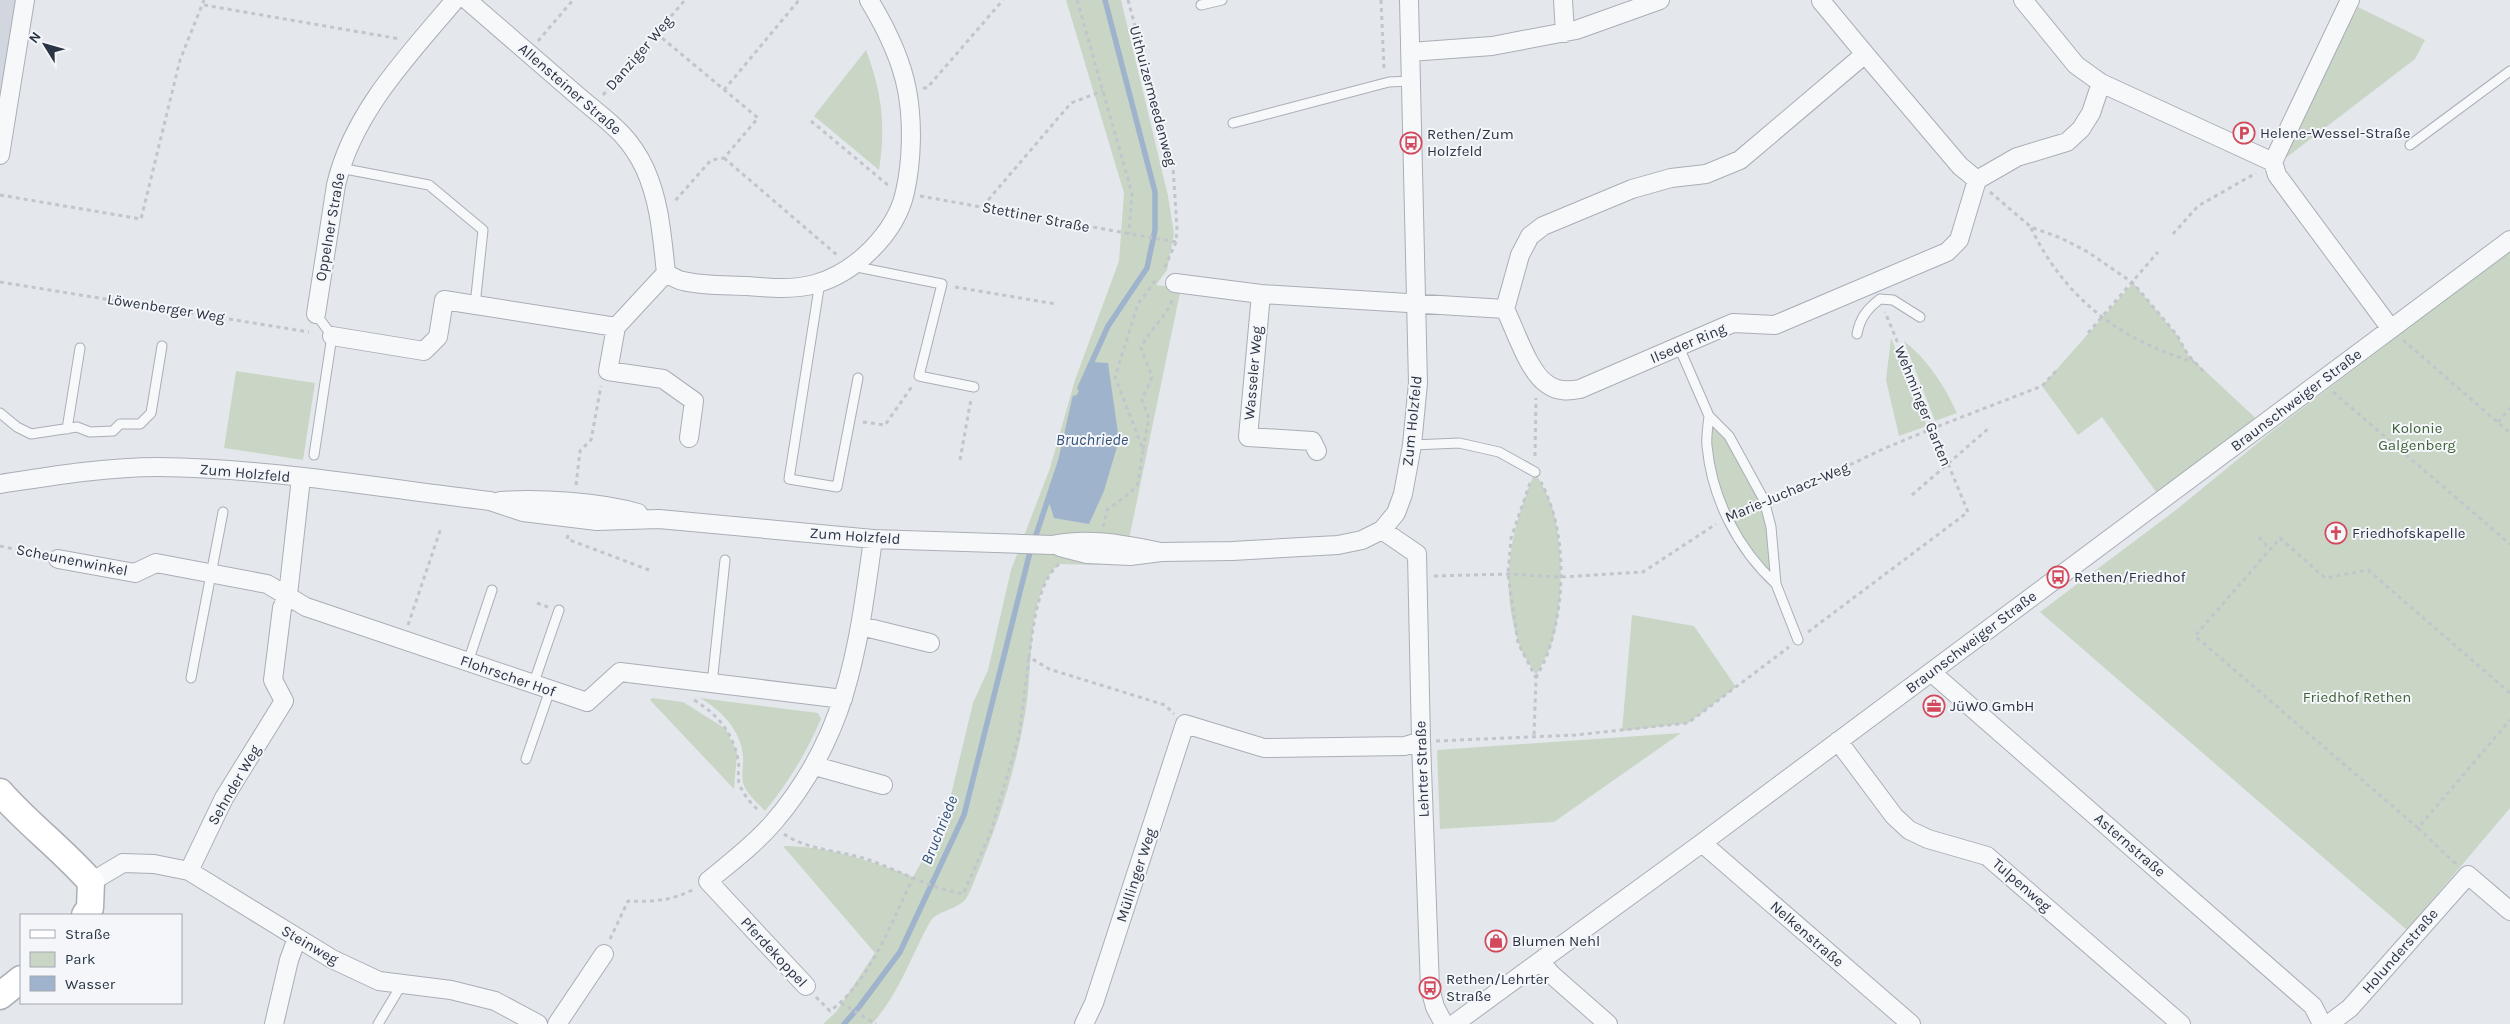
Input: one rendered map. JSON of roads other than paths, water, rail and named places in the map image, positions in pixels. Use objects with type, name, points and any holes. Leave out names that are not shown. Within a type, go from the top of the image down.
[{"type":"street","points":[[0,155],[25,0]]},
{"type":"street","name":"Oppelner Straße","points":[[316,314],[340,168],[357,126],[392,75],[455,0]]},
{"type":"street","name":"Allensteiner Straße","points":[[467,0],[612,122],[630,143],[645,169],[659,210],[666,273]]},
{"type":"street","points":[[689,438],[694,401],[663,379],[608,371],[616,327],[666,273],[682,281],[780,288],[820,282],[849,268],[879,240],[894,218],[904,196],[909,149],[907,90],[897,52],[869,0]]},
{"type":"street","name":"Zum Holzfeld","points":[[0,484],[52,476],[157,467],[230,470],[490,502],[523,512],[571,518],[629,521],[659,520],[872,539],[1052,545],[1087,554],[1130,556],[1161,552],[1232,551],[1338,545],[1362,540],[1382,530],[1396,513],[1400,503],[1412,445],[1418,382],[1409,0]]},
{"type":"street","points":[[1563,0],[1565,33]]},
{"type":"street","points":[[1410,52],[1492,46],[1565,33],[1638,4],[1660,0]]},
{"type":"street","points":[[2023,0],[2076,65],[2101,83],[2273,162]]},
{"type":"street","points":[[2350,0],[2273,162],[2277,175],[2391,329]]},
{"type":"street","points":[[1821,1],[1960,166],[1977,180],[2017,156],[2067,142],[2081,129],[2090,113],[2101,83]]},
{"type":"street","points":[[1175,283],[1261,294],[1416,305],[1506,309],[1520,255],[1530,236],[1542,226],[1632,189],[1671,178],[1706,174],[1740,160],[1865,54]]},
{"type":"street","name":"Ilseder Ring","points":[[1506,309],[1533,368],[1546,384],[1564,391],[1580,389],[1733,323],[1775,325],[1947,252],[1958,240],[1977,180]]},
{"type":"street","name":"Braunschweiger Straße","points":[[1454,1024],[1702,843],[2510,240]]},
{"type":"street","name":"Wasseler Weg","points":[[1261,294],[1248,437],[1312,442],[1317,452]]},
{"type":"street","points":[[332,336],[424,351],[438,337],[444,300],[616,327]]},
{"type":"street","points":[[288,595],[301,478]]},
{"type":"street","name":"Lehrter Straße","points":[[1382,530],[1417,554],[1419,576],[1421,741],[1430,988],[1435,1007],[1444,1024]]},
{"type":"street","points":[[872,539],[854,665],[832,733],[815,766],[883,784]]},
{"type":"street","name":"Zum Holzfeld","points":[[1052,545],[1072,540],[1102,542],[1161,552]]},
{"type":"street","name":"Scheunenwinkel","points":[[58,559],[135,573],[156,563],[266,584],[288,595]]},
{"type":"street","name":"Flohrscher Hof","points":[[288,595],[306,607],[587,702],[620,672],[843,699]]},
{"type":"street","name":"Sehnder Weg","points":[[189,871],[224,798],[284,700],[273,680],[282,608],[288,595]]},
{"type":"street","points":[[861,626],[930,643]]},
{"type":"street","name":"Asternstraße","points":[[1931,672],[2313,1006],[2322,1024]]},
{"type":"street","name":"Müllinger Weg","points":[[1084,1024],[1094,1003],[1185,724],[1264,748],[1405,746],[1421,741]]},
{"type":"street","name":"Tulpenweg","points":[[1838,742],[1894,816],[1909,830],[1928,839],[1988,856],[2181,1024]]},
{"type":"street","name":"Pferdekoppel","points":[[806,986],[708,881],[772,825],[815,766]]},
{"type":"street","points":[[0,792],[25,818],[66,854],[91,882],[90,908],[87,914]]},
{"type":"street","name":"Nelkenstraße","points":[[1702,843],[1911,1024]]},
{"type":"street","name":"Steinweg","points":[[91,882],[123,863],[154,864],[189,871],[332,959],[379,982],[451,990],[495,1001],[538,1024]]},
{"type":"street","name":"Holunderstraße","points":[[2329,1024],[2350,1008],[2468,875],[2510,911]]},
{"type":"street","points":[[274,1024],[289,960],[297,938]]},
{"type":"street","points":[[558,1024],[604,954]]},
{"type":"street","points":[[1541,962],[1551,974],[1608,1024]]},
{"type":"street","points":[[0,996],[20,980]]},
{"type":"lane","points":[[1201,5],[1222,0]]},
{"type":"lane","points":[[2410,145],[2510,71]]},
{"type":"lane","points":[[1233,123],[1389,82],[1411,81]]},
{"type":"lane","points":[[340,168],[429,184],[484,230],[475,305]]},
{"type":"lane","points":[[849,268],[942,284],[919,376],[974,386]]},
{"type":"lane","points":[[820,282],[790,479],[837,487],[858,378]]},
{"type":"lane","points":[[1857,334],[1860,322],[1868,308],[1880,299],[1893,300],[1920,317]]},
{"type":"lane","name":"Oppelner Straße","points":[[316,314],[332,336]]},
{"type":"lane","points":[[314,455],[332,336]]},
{"type":"lane","points":[[0,412],[17,427],[31,434],[78,427],[90,432],[113,431],[120,424],[140,424],[151,413],[162,346]]},
{"type":"lane","points":[[1680,347],[1708,416],[1707,446],[1714,480],[1726,517],[1740,543],[1757,567],[1776,584]]},
{"type":"lane","points":[[67,429],[80,348]]},
{"type":"lane","points":[[1708,416],[1729,436],[1764,500],[1771,527],[1776,584],[1798,640]]},
{"type":"lane","points":[[1412,445],[1467,444],[1499,452],[1535,472]]},
{"type":"lane","points":[[191,678],[223,512]]},
{"type":"lane","points":[[704,683],[725,560]]},
{"type":"lane","points":[[468,662],[492,590]]},
{"type":"lane","points":[[533,685],[558,610]]},
{"type":"lane","points":[[526,759],[550,690]]},
{"type":"lane","points":[[378,1024],[402,984]]},
{"type":"water","name":"Bruchriede","points":[[1092,362],[1108,363],[1119,440],[1104,491],[1089,524],[1054,518],[1048,499],[1061,460],[1074,401]]},
{"type":"waterway","name":"Bruchriede","points":[[1080,388],[1108,326],[1147,268],[1155,230],[1155,192],[1105,0]]},
{"type":"waterway","name":"Bruchriede","points":[[844,1024],[900,952],[964,815],[1029,556],[1061,460],[1075,398]]},
{"type":"place","name":"Helene-Wessel-Straße","points":[[2244,133]]},
{"type":"place","name":"Rethen/Zum Holzfeld","points":[[1411,143]]},
{"type":"place","name":"Friedhofskapelle","points":[[2336,533]]},
{"type":"place","name":"Rethen/Friedhof","points":[[2058,577]]},
{"type":"place","name":"JüWO GmbH","points":[[1934,706]]},
{"type":"place","name":"Blumen Nehl","points":[[1496,941]]},
{"type":"place","name":"Rethen/Lehrter Straße","points":[[1430,988]]},
{"type":"park label","name":"Kolonie Galgenberg","points":[[2417,436]]},
{"type":"park label","name":"Friedhof Rethen","points":[[2357,697]]}]
